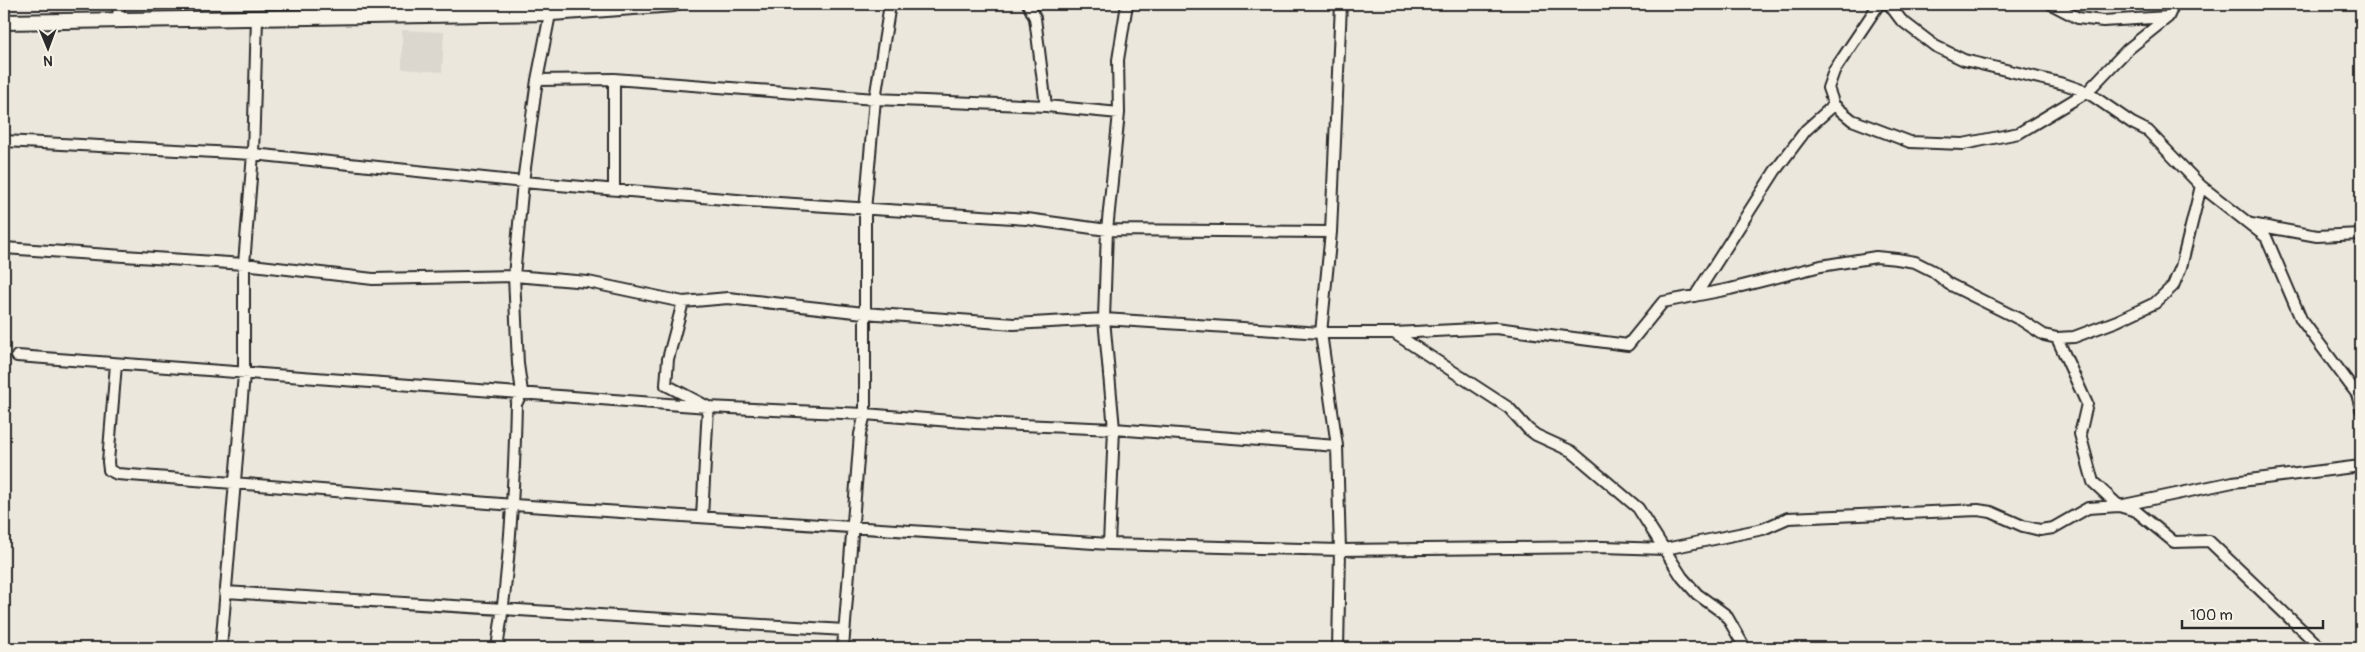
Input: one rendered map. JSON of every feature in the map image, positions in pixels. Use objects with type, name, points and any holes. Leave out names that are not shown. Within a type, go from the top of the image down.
[{"type":"street","points":[[118,20],[119,4]]},
{"type":"street","points":[[4,22],[257,18],[347,10],[552,8],[674,4]]},
{"type":"street","points":[[843,648],[860,434],[865,414],[865,210],[875,99],[890,4]]},
{"type":"street","points":[[1028,4],[1035,18],[1046,106]]},
{"type":"street","points":[[1108,544],[1114,429],[1104,319],[1107,230],[1119,113],[1118,60],[1128,4]]},
{"type":"street","points":[[1338,648],[1340,550],[1337,446],[1320,333],[1331,232],[1340,4]]},
{"type":"street","points":[[1879,4],[1834,71],[1828,88],[1834,105],[1852,120],[1910,142],[1963,144],[2019,133],[2087,92],[2127,50],[2168,16],[2174,4]]},
{"type":"street","points":[[1889,4],[1901,20],[1935,46],[1964,60],[2064,84],[2087,92],[2132,123],[2148,131],[2201,186],[2266,237],[2301,319],[2357,394],[2361,409]]},
{"type":"street","points":[[2051,4],[2078,18],[2103,21],[2168,16]]},
{"type":"street","points":[[497,648],[504,609],[514,505],[516,404],[522,392],[518,364],[514,276],[523,182],[537,80],[552,8]]},
{"type":"street","points":[[221,648],[244,374],[244,264],[253,154],[257,18]]},
{"type":"street","points":[[537,80],[614,79],[875,99],[1046,106],[1119,113]]},
{"type":"street","points":[[614,79],[614,188]]},
{"type":"street","points":[[1695,296],[1775,170],[1806,130],[1834,105]]},
{"type":"street","points":[[4,140],[253,154],[523,182],[865,210],[1027,219],[1107,230],[1331,232]]},
{"type":"street","points":[[4,248],[244,264],[373,279],[514,276],[588,282],[683,302],[728,298],[864,313],[1014,324],[1104,319],[1320,333],[1394,333],[1496,328],[1628,344],[1663,302],[1821,266],[1876,257],[1915,262],[1933,271],[1949,284],[2021,320],[2044,335],[2057,338],[2074,337],[2118,321],[2155,303],[2173,286],[2180,267],[2201,186]]},
{"type":"street","points":[[2251,224],[2317,236],[2361,234]]},
{"type":"street","points":[[683,302],[668,359],[666,385],[708,407]]},
{"type":"street","points":[[1394,333],[1509,408],[1528,430],[1563,446],[1579,457],[1638,508],[1676,568],[1697,594],[1726,615],[1745,648]]},
{"type":"street","points":[[2057,338],[2087,404],[2080,434],[2093,482],[2119,506],[2136,511],[2174,542],[2209,541],[2321,648]]},
{"type":"street","points":[[17,356],[708,407],[865,414],[975,423],[1114,429],[1337,446]]},
{"type":"street","points":[[116,364],[109,470],[118,474],[514,505],[1108,544],[1340,550],[1603,547],[1665,549],[1763,529],[1788,518],[1978,510],[1991,512],[2023,526],[2040,530],[2053,528],[2088,508],[2119,506],[2234,482],[2361,466]]},
{"type":"street","points":[[702,517],[708,407]]},
{"type":"street","points":[[225,592],[844,630]]},
{"type":"shaded area","points":[[402,30],[444,32],[442,72],[402,69]]}]
